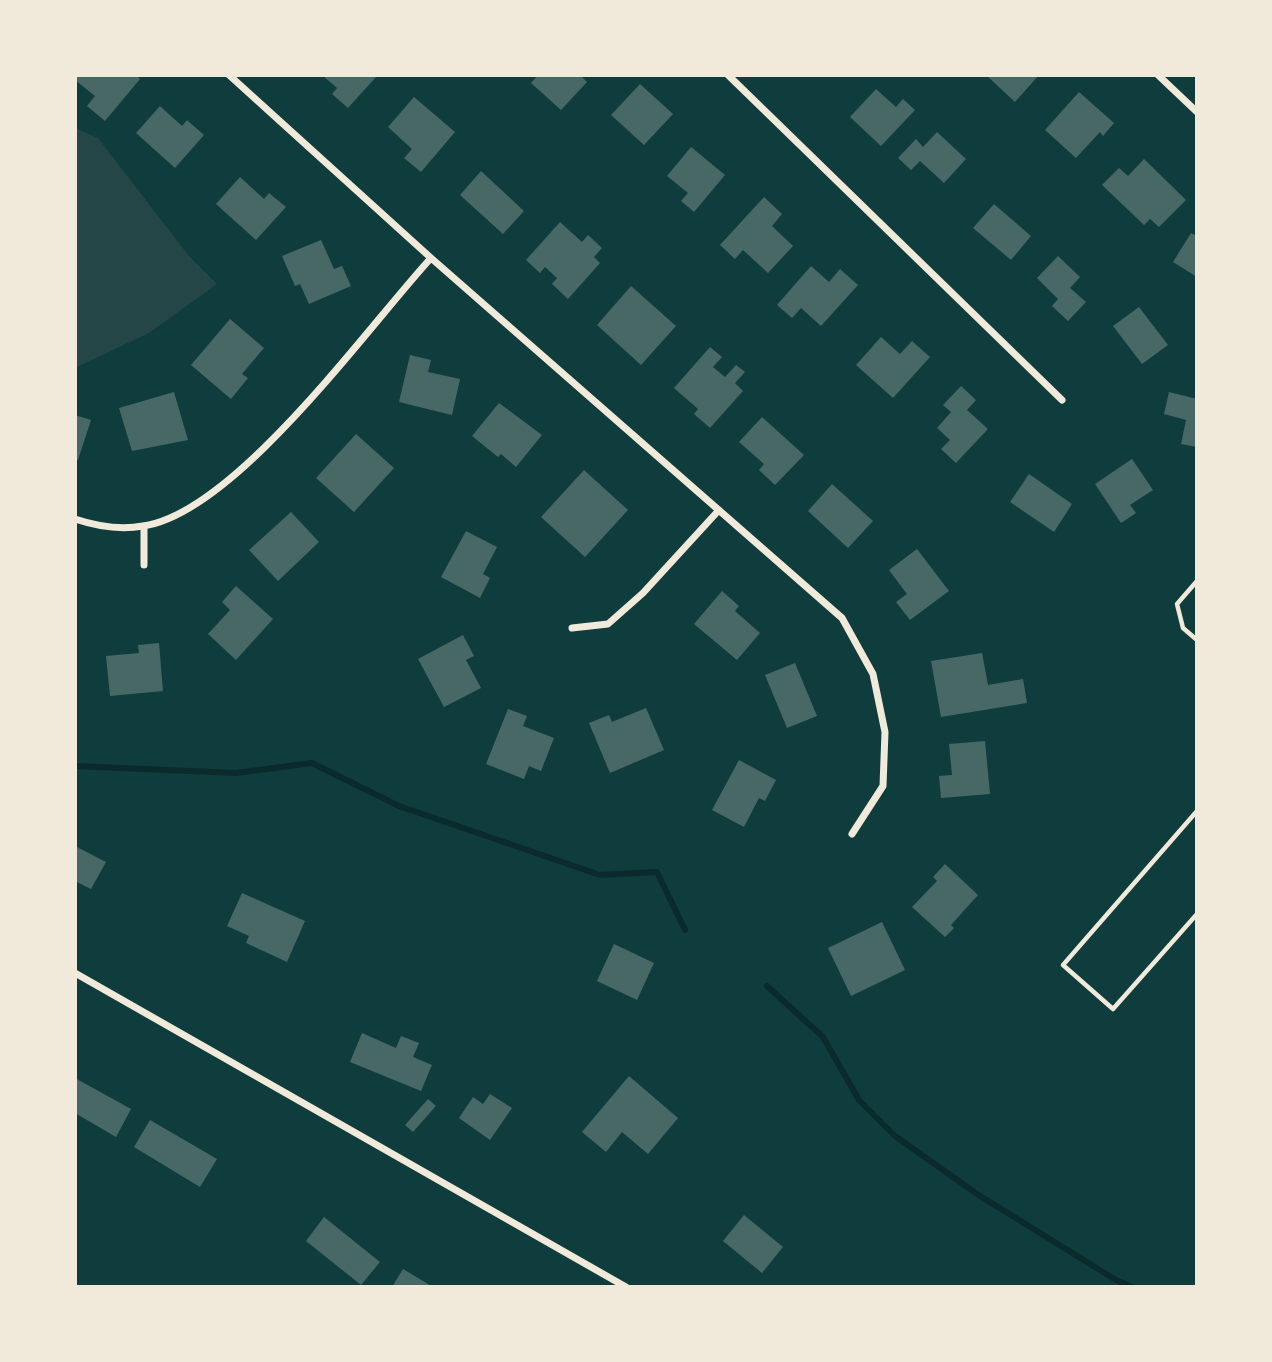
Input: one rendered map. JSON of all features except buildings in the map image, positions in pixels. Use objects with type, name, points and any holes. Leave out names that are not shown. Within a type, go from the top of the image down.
[{"type":"street","points":[[229,75],[431,258],[842,618],[873,674],[885,732],[883,786],[852,834]]},
{"type":"street","points":[[728,75],[1062,400]]},
{"type":"street","points":[[1158,75],[1197,112]]},
{"type":"street","points":[[75,519],[96,526],[144,526],[189,509],[231,480],[288,423],[431,258]]},
{"type":"street","points":[[572,628],[608,624],[643,593],[719,510]]},
{"type":"street","points":[[144,526],[144,565]]},
{"type":"street","points":[[75,973],[626,1287]]},
{"type":"lane","points":[[1197,581],[1177,604],[1183,628],[1197,640]]},
{"type":"lane","points":[[1197,811],[1063,965],[1113,1009],[1197,914]]},
{"type":"shaded area","points":[[75,128],[98,138],[189,256],[217,284],[149,333],[77,367]]},
{"type":"waterway","points":[[75,766],[236,773],[312,763],[399,806],[600,875],[657,872],[685,930]]},
{"type":"waterway","points":[[767,986],[823,1037],[859,1100],[895,1136],[977,1194],[1116,1280],[1132,1287]]}]
